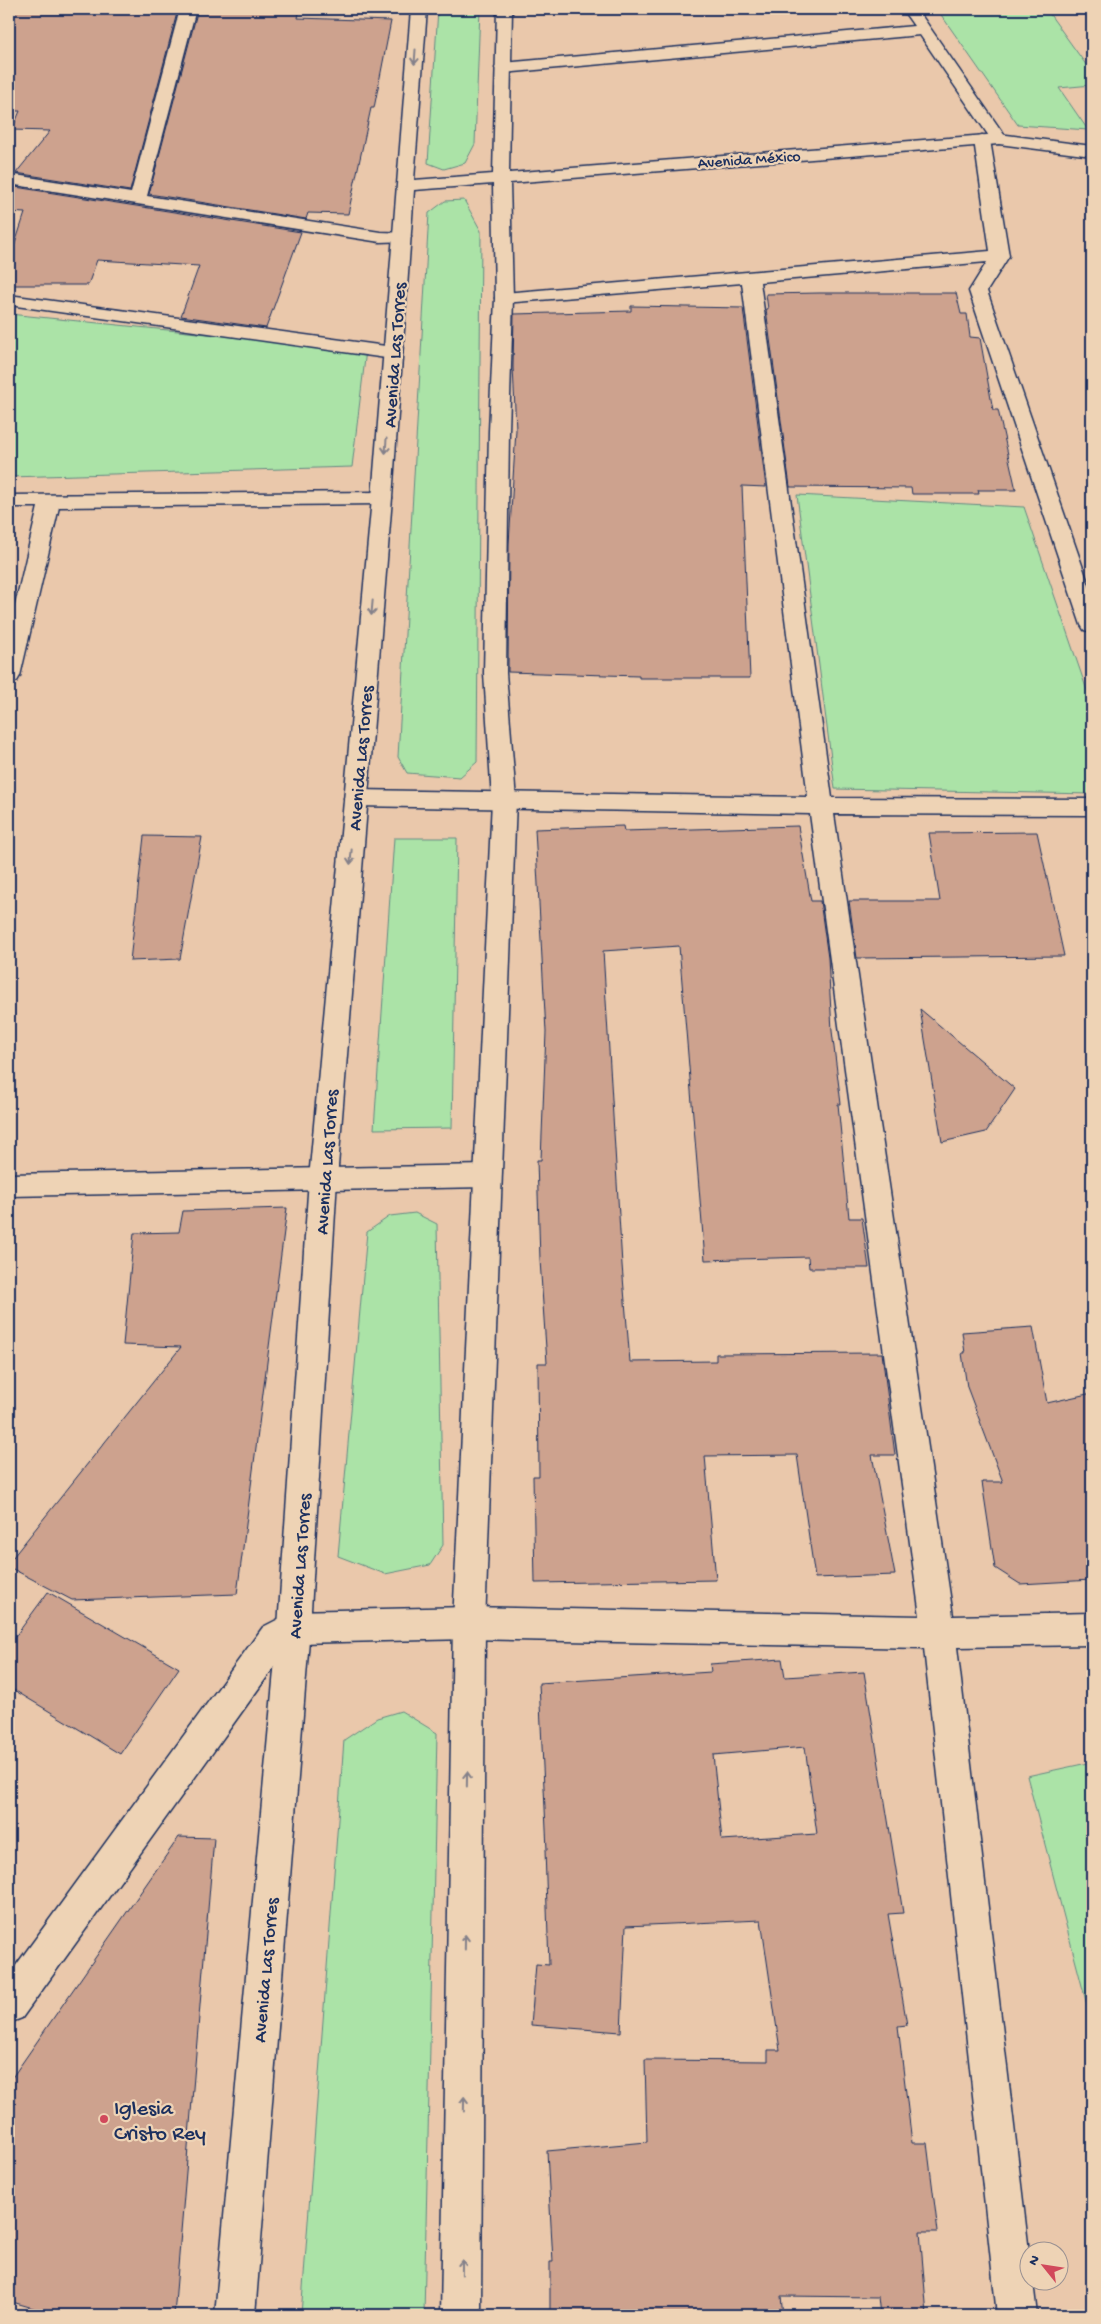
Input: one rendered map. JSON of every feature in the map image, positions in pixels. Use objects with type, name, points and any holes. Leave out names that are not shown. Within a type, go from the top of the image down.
[{"type":"street","points":[[138,199],[188,9]]},
{"type":"street","name":"Avenida Las Torres","points":[[235,2315],[294,1627],[323,1179],[382,498],[419,9]]},
{"type":"street","points":[[461,2315],[469,1624],[504,800],[495,673],[498,430],[504,298],[501,177],[504,9]]},
{"type":"street","points":[[910,9],[991,139],[1000,256],[978,290],[1092,625]]},
{"type":"street","points":[[504,68],[924,30]]},
{"type":"street","name":"Avenida México","points":[[406,186],[991,139],[1092,151]]},
{"type":"street","points":[[9,179],[380,237],[402,237]]},
{"type":"street","points":[[504,298],[1000,256]]},
{"type":"street","points":[[750,278],[821,806],[939,1632],[1018,2315]]},
{"type":"street","points":[[9,300],[393,353]]},
{"type":"street","points":[[9,501],[382,498]]},
{"type":"street","points":[[9,676],[50,501]]},
{"type":"street","points":[[356,798],[821,806],[1092,807]]},
{"type":"street","points":[[9,1184],[487,1176]]},
{"type":"street","points":[[9,2005],[275,1638],[294,1627],[469,1624],[939,1632],[1092,1629]]},
{"type":"green space","points":[[438,9],[480,9],[475,144],[465,163],[444,169],[428,163]]},
{"type":"green space","points":[[937,9],[1046,9],[1092,73],[1092,85],[1059,88],[1088,130],[1018,125]]},
{"type":"green space","points":[[464,200],[481,231],[477,762],[460,777],[407,773],[398,757],[429,213],[445,201]]},
{"type":"green space","points":[[9,314],[366,350],[352,467],[9,477]]},
{"type":"green space","points":[[797,495],[1024,507],[1092,705],[1092,794],[835,789]]},
{"type":"green space","points":[[394,838],[457,838],[452,1128],[374,1129]]},
{"type":"green space","points":[[415,1213],[437,1224],[443,1545],[430,1565],[385,1574],[338,1556],[367,1232],[390,1216]]},
{"type":"green space","points":[[401,1711],[437,1733],[424,2315],[301,2315],[344,1740],[377,1718]]},
{"type":"green space","points":[[1092,1762],[1092,2024],[1027,1776]]},
{"type":"building","points":[[9,9],[178,9],[130,191],[16,173],[50,131],[12,130],[20,111],[9,111]]},
{"type":"building","points":[[198,9],[300,9],[298,18],[391,21],[374,108],[371,108],[348,214],[308,213],[306,219],[149,194]]},
{"type":"building","points":[[9,186],[301,232],[266,328],[181,316],[199,266],[97,260],[88,285],[9,285],[9,262],[25,213],[9,212]]},
{"type":"building","points":[[956,293],[961,314],[967,314],[970,337],[980,338],[993,410],[998,410],[1016,490],[978,490],[979,494],[912,494],[911,488],[790,487],[766,309],[768,309],[766,294]]},
{"type":"building","points":[[631,306],[743,308],[766,487],[742,486],[750,678],[639,678],[639,676],[508,672],[509,544],[516,430],[513,367],[514,314],[631,311]]},
{"type":"building","points":[[623,826],[624,831],[798,826],[811,901],[820,901],[828,958],[832,1031],[841,1104],[838,1104],[849,1218],[862,1218],[869,1268],[809,1268],[808,1257],[705,1260],[679,946],[603,951],[622,1265],[630,1362],[716,1361],[716,1354],[882,1353],[895,1455],[872,1455],[895,1575],[815,1578],[797,1455],[705,1456],[716,1580],[535,1583],[533,1476],[539,1476],[538,1363],[547,1363],[540,1260],[537,1160],[541,1160],[546,1032],[535,829]]},
{"type":"building","points":[[1037,832],[1064,956],[857,958],[849,901],[940,901],[929,833]]},
{"type":"building","points":[[144,836],[202,837],[180,959],[130,961]]},
{"type":"building","points":[[920,1009],[1015,1089],[986,1132],[942,1142]]},
{"type":"building","points":[[287,1208],[237,1594],[72,1600],[9,1567],[9,1562],[181,1347],[123,1345],[134,1233],[179,1232],[183,1211]]},
{"type":"building","points":[[1033,1327],[1047,1403],[1092,1393],[1092,1580],[1020,1584],[995,1568],[982,1482],[1003,1482],[967,1387],[962,1353],[965,1353],[962,1332]]},
{"type":"building","points":[[48,1592],[179,1668],[120,1754],[9,1687],[9,1645]]},
{"type":"building","points":[[782,1659],[785,1677],[864,1672],[903,1913],[888,1914],[907,2025],[898,2026],[912,2143],[927,2143],[938,2232],[920,2232],[927,2315],[880,2315],[878,2297],[781,2296],[783,2315],[550,2315],[550,2262],[553,2262],[547,2151],[647,2142],[645,2060],[768,2061],[768,2050],[780,2050],[761,1920],[626,1926],[621,2032],[531,2025],[536,1964],[549,1965],[545,1850],[547,1850],[539,1683],[711,1672],[710,1664]],"holes":[[[805,1747],[817,1834],[722,1840],[713,1755]]]},
{"type":"building","points":[[179,1837],[214,1838],[174,2315],[57,2315],[9,2301],[9,2082]]},
{"type":"place","name":"Iglesia Cristo Rey","points":[[104,2119]]}]
